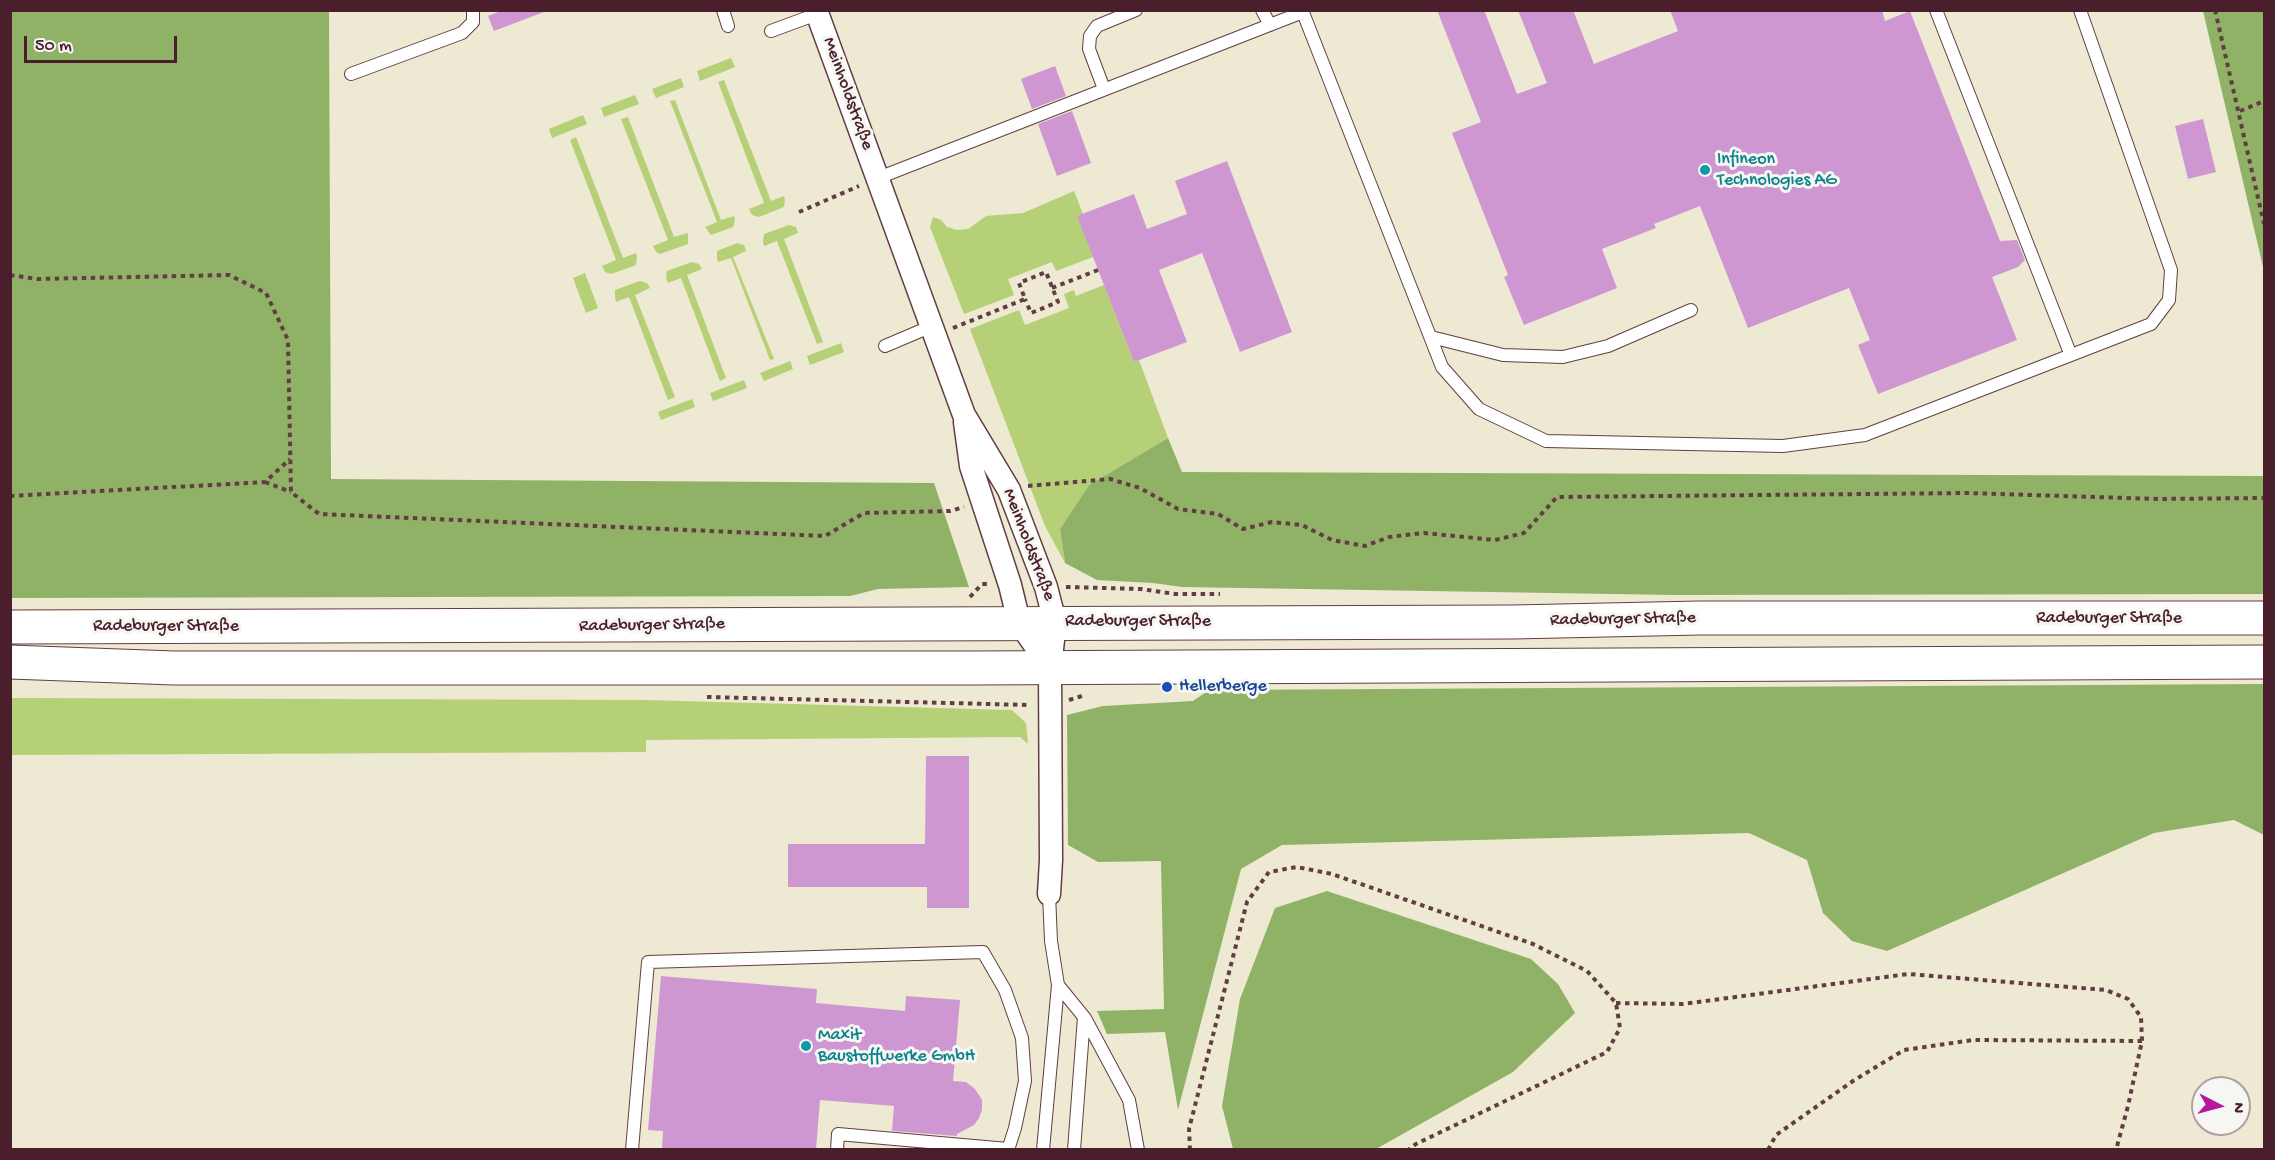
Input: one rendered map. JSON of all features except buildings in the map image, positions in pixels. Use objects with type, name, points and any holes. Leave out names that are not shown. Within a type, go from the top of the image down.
[{"type":"main road","name":"Radeburger Straße","points":[[10,627],[1501,622],[1699,618],[2265,618]]},
{"type":"main road","name":"Radeburger Straße","points":[[10,662],[174,668],[2265,662]]},
{"type":"street","name":"Meinholdstraße","points":[[817,12],[964,415],[971,466],[1010,585],[1019,622],[1050,667]]},
{"type":"street","name":"Meinholdstraße","points":[[964,415],[1010,490],[1046,587],[1055,622],[1050,667]]},
{"type":"street","points":[[1049,894],[1051,860],[1050,667]]},
{"type":"lane","points":[[351,74],[462,33],[473,22],[473,10]]},
{"type":"lane","points":[[723,10],[728,26]]},
{"type":"lane","points":[[1104,89],[1089,49],[1090,36],[1097,26],[1136,10]]},
{"type":"lane","points":[[1262,10],[1270,25]]},
{"type":"lane","points":[[1936,10],[2070,354]]},
{"type":"lane","points":[[878,178],[1302,11],[1442,366],[1479,409],[1546,441],[1783,446],[1865,435],[2151,324],[2169,300],[2171,270],[2080,10]]},
{"type":"lane","points":[[771,31],[817,12]]},
{"type":"lane","points":[[1431,337],[1503,355],[1563,357],[1608,346],[1691,310]]},
{"type":"lane","points":[[885,346],[934,331]]},
{"type":"lane","points":[[1042,1149],[1058,985],[1049,894]]},
{"type":"lane","points":[[632,1149],[648,962],[983,952],[1005,990],[1022,1038],[1026,1081],[1008,1149],[838,1134],[837,1149]]},
{"type":"lane","points":[[1058,985],[1084,1017],[1128,1100],[1138,1149]]},
{"type":"lane","points":[[1074,1149],[1084,1017]]},
{"type":"path","points":[[2214,10],[2240,111],[2265,224]]},
{"type":"path","points":[[2240,111],[2265,100]]},
{"type":"path","points":[[799,212],[878,178]]},
{"type":"path","points":[[1052,288],[1098,270]]},
{"type":"path","points":[[1046,272],[1058,302],[1031,313],[1025,299],[1019,283],[1046,272]]},
{"type":"path","points":[[10,274],[38,279],[229,275],[266,293],[288,340],[291,492]]},
{"type":"path","points":[[934,331],[1025,299]]},
{"type":"path","points":[[264,482],[291,459]]},
{"type":"path","points":[[1018,486],[1110,479],[1140,488],[1178,509],[1218,514],[1243,529],[1272,522],[1302,525],[1332,540],[1365,546],[1389,537],[1424,532],[1496,540],[1524,533],[1557,497],[1968,493],[2158,499],[2265,498]]},
{"type":"path","points":[[10,496],[264,482],[291,492],[319,514],[825,536],[864,513],[950,511],[973,504]]},
{"type":"path","points":[[1190,1149],[1189,1129],[1247,902],[1269,872],[1297,867],[1332,874],[1533,944],[1587,971],[1616,1003],[1620,1028],[1607,1052],[1408,1149]]},
{"type":"path","points":[[1616,1003],[1683,1004],[1908,974],[2106,990],[2128,999],[2141,1017],[2142,1041],[2116,1149]]},
{"type":"path","points":[[1768,1149],[1776,1135],[1853,1081],[1904,1050],[1973,1040],[2142,1041]]},
{"type":"green space","points":[[10,11],[329,11],[331,479],[934,483],[969,587],[878,589],[850,596],[11,598]]},
{"type":"green space","points":[[2203,11],[2264,11],[2264,271]]},
{"type":"green space","points":[[731,58],[735,67],[700,81],[697,71]]},
{"type":"green space","points":[[681,78],[684,87],[656,98],[652,89]]},
{"type":"green space","points":[[724,80],[771,201],[784,196],[784,207],[759,217],[752,215],[749,209],[764,203],[718,82]]},
{"type":"green space","points":[[635,95],[639,104],[604,117],[601,108]]},
{"type":"green space","points":[[675,100],[721,220],[734,216],[733,227],[711,235],[705,227],[717,222],[670,101]]},
{"type":"green space","points":[[583,115],[587,124],[552,138],[549,129]]},
{"type":"green space","points":[[628,117],[674,237],[688,233],[688,244],[660,254],[653,246],[668,240],[621,119]]},
{"type":"green space","points":[[576,137],[623,258],[636,253],[636,265],[611,274],[605,272],[602,266],[616,260],[570,140]]},
{"type":"green space","points":[[1074,191],[1083,214],[1093,257],[1056,271],[1052,262],[1008,279],[1014,295],[964,314],[930,227],[933,217],[941,220],[947,227],[957,230],[968,229],[986,216],[1023,213]]},
{"type":"green space","points":[[789,225],[796,227],[798,233],[784,239],[823,342],[817,344],[777,241],[764,246],[763,242],[764,234]]},
{"type":"green space","points":[[737,243],[744,245],[746,251],[733,257],[774,359],[770,360],[731,258],[718,262],[717,251]]},
{"type":"green space","points":[[692,262],[699,264],[702,269],[687,275],[726,378],[720,381],[681,278],[668,283],[666,278],[667,271]]},
{"type":"green space","points":[[585,273],[598,308],[586,313],[573,278]]},
{"type":"green space","points":[[640,281],[647,283],[650,288],[635,295],[675,397],[668,400],[629,297],[616,302],[615,290]]},
{"type":"green space","points":[[1104,285],[1134,362],[1139,360],[1168,438],[1089,485],[1060,529],[1065,563],[1045,526],[970,329],[1019,310],[1025,325],[1069,308],[1064,294],[1074,290],[1076,296]]},
{"type":"green space","points":[[841,343],[844,352],[810,365],[807,356]]},
{"type":"green space","points":[[790,361],[793,369],[764,381],[760,373]]},
{"type":"green space","points":[[744,380],[747,388],[713,401],[710,393]]},
{"type":"green space","points":[[692,399],[695,407],[661,420],[658,412]]},
{"type":"green space","points":[[1168,438],[1182,472],[2264,476],[2264,594],[1674,595],[1182,587],[1097,580],[1065,563],[1060,529],[1089,485]]},
{"type":"green space","points":[[2264,684],[2264,835],[2234,820],[2154,833],[1887,951],[1852,941],[1823,913],[1807,860],[1749,833],[1282,845],[1241,869],[1178,1110],[1165,1032],[1107,1034],[1097,1011],[1164,1009],[1161,861],[1098,862],[1068,845],[1067,715],[1103,706],[1193,701],[1209,690]]},
{"type":"green space","points":[[11,698],[645,700],[1012,710],[1026,723],[1028,744],[1020,737],[646,740],[646,752],[11,755]]},
{"type":"green space","points":[[1327,891],[1531,959],[1558,984],[1575,1013],[1513,1072],[1376,1149],[1233,1149],[1222,1106],[1240,999],[1275,908]]},
{"type":"place","name":"Infineon Technologies AG","points":[[1705,170]]},
{"type":"place","name":"Hellerberge","points":[[1167,687]]},
{"type":"place","name":"Maxit Baustoffwerke GmbH","points":[[806,1046]]}]
